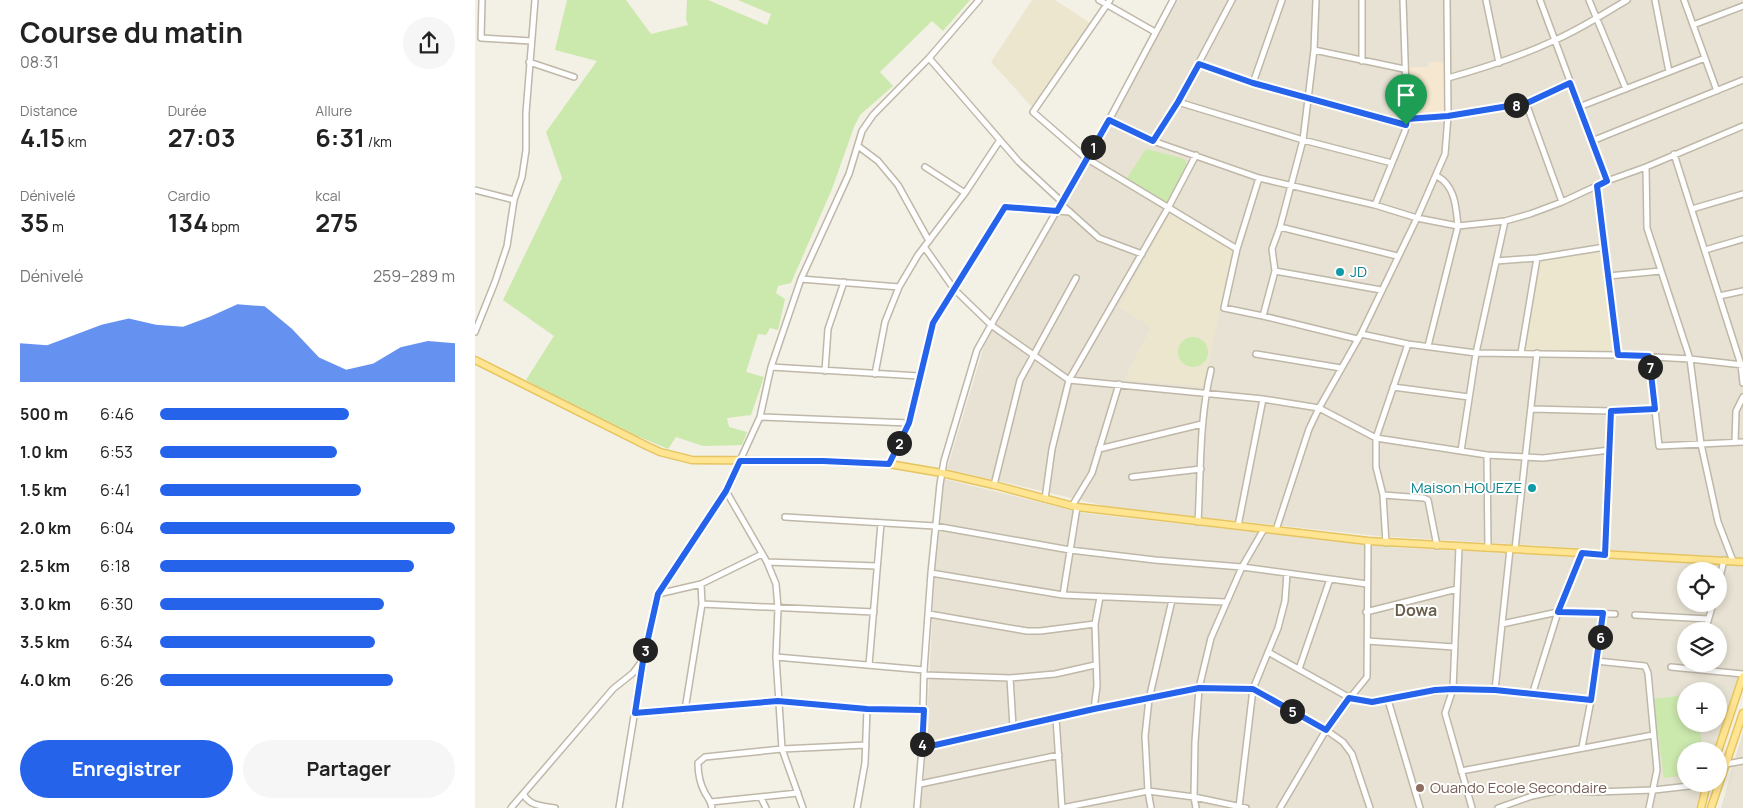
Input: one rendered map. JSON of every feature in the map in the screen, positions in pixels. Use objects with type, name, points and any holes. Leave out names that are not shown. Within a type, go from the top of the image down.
[{"type":"main road","points":[[475,360],[660,452],[692,460],[823,461],[889,464],[994,486],[1074,507],[1386,543],[1743,562]]},
{"type":"main road","points":[[1721,742],[1743,675]]},
{"type":"main road","points":[[1727,758],[1743,713]]},
{"type":"main road","points":[[1701,808],[1705,792]]},
{"type":"main road","points":[[1711,808],[1716,792]]},
{"type":"street","points":[[482,0],[481,38],[531,40]]},
{"type":"street","points":[[475,332],[507,246],[514,200],[523,177],[526,150],[525,113],[535,0]]},
{"type":"street","points":[[619,808],[643,661],[658,594],[726,491],[740,461],[759,417],[771,367],[801,279],[849,174],[862,131],[873,115],[929,58],[979,0]]},
{"type":"street","points":[[1099,0],[1108,2],[1155,32]]},
{"type":"street","points":[[917,808],[924,710],[924,672],[935,526],[942,474],[977,350],[1109,120],[1173,0]]},
{"type":"street","points":[[1153,141],[1178,102],[1232,0]]},
{"type":"street","points":[[1253,83],[1282,0]]},
{"type":"street","points":[[1263,316],[1275,271],[1272,249],[1280,227],[1303,140],[1314,50],[1316,0]]},
{"type":"street","points":[[1362,0],[1362,61]]},
{"type":"street","points":[[1375,205],[1402,142],[1406,122],[1403,0]]},
{"type":"street","points":[[1276,530],[1306,437],[1319,408],[1359,337],[1437,176],[1446,147],[1448,116],[1447,0]]},
{"type":"street","points":[[1486,0],[1499,63]]},
{"type":"street","points":[[1540,0],[1607,181]]},
{"type":"street","points":[[1589,0],[1625,89]]},
{"type":"street","points":[[1448,78],[1499,63],[1554,41],[1597,19],[1627,0]]},
{"type":"street","points":[[1655,0],[1669,72]]},
{"type":"street","points":[[1684,0],[1717,91]]},
{"type":"street","points":[[1108,2],[1033,112],[1086,158],[1237,249]]},
{"type":"street","points":[[1693,25],[1743,6]]},
{"type":"street","points":[[475,29],[481,29]]},
{"type":"street","points":[[1314,50],[1404,69]]},
{"type":"street","points":[[929,58],[1019,162],[1070,212],[1099,238],[1142,254]]},
{"type":"street","points":[[1579,107],[1705,58]]},
{"type":"street","points":[[529,62],[574,77]]},
{"type":"street","points":[[1199,64],[1253,83],[1406,122],[1527,103],[1570,83]]},
{"type":"street","points":[[1592,141],[1743,80]]},
{"type":"street","points":[[1178,102],[1303,140],[1392,163]]},
{"type":"street","points":[[1527,103],[1562,202]]},
{"type":"street","points":[[1109,120],[1153,141],[1259,178],[1375,205],[1417,218],[1458,226],[1505,221],[1530,214],[1743,126]]},
{"type":"street","points":[[875,374],[885,322],[899,287],[919,255],[965,193],[1000,140]]},
{"type":"street","points":[[858,146],[878,161],[898,185],[929,241]]},
{"type":"street","points":[[1674,154],[1742,365],[1743,383]]},
{"type":"street","points":[[1045,499],[1052,449],[1069,380],[1168,208],[1196,155]]},
{"type":"street","points":[[925,167],[965,193]]},
{"type":"street","points":[[1646,167],[1647,228],[1690,359],[1701,444],[1717,522],[1733,561]]},
{"type":"street","points":[[1428,346],[1458,226],[1457,208],[1452,192],[1445,180],[1437,176]]},
{"type":"street","points":[[1259,178],[1237,249],[1225,308],[1359,337],[1476,353],[1649,356],[1742,365]]},
{"type":"street","points":[[1597,186],[1618,355]]},
{"type":"street","points":[[475,190],[514,200]]},
{"type":"street","points":[[1692,209],[1743,194]]},
{"type":"street","points":[[889,464],[909,423],[933,323],[1005,207],[1070,212]]},
{"type":"street","points":[[1461,451],[1476,353],[1505,221]]},
{"type":"street","points":[[1280,227],[1397,256]]},
{"type":"street","points":[[1705,250],[1743,239]]},
{"type":"street","points":[[1496,261],[1537,258],[1605,247]]},
{"type":"street","points":[[925,248],[954,290],[991,325],[1069,380],[1263,399],[1319,408],[1377,438],[1487,455],[1525,458],[1557,457],[1610,450]]},
{"type":"street","points":[[1521,353],[1537,258]]},
{"type":"street","points":[[1275,271],[1381,290]]},
{"type":"street","points":[[1608,276],[1661,271]]},
{"type":"street","points":[[994,486],[1020,380],[1076,278]]},
{"type":"street","points":[[801,279],[899,287]]},
{"type":"street","points":[[825,371],[828,329],[844,282]]},
{"type":"street","points":[[1719,296],[1743,291]]},
{"type":"street","points":[[1386,543],[1383,496],[1376,466],[1377,438],[1408,344]]},
{"type":"street","points":[[1495,690],[1537,353]]},
{"type":"street","points":[[1256,354],[1341,368]]},
{"type":"street","points":[[1649,356],[1659,446],[1743,442]]},
{"type":"street","points":[[771,367],[919,376]]},
{"type":"street","points":[[1198,522],[1205,393],[1211,370]]},
{"type":"street","points":[[1063,595],[1074,507],[1092,473],[1119,384]]},
{"type":"street","points":[[1393,386],[1469,397]]},
{"type":"street","points":[[1735,442],[1736,411],[1743,397]]},
{"type":"street","points":[[1238,526],[1263,399]]},
{"type":"street","points":[[1531,409],[1611,411],[1655,409]]},
{"type":"street","points":[[1605,555],[1611,411]]},
{"type":"street","points":[[759,417],[909,423]]},
{"type":"street","points":[[1099,449],[1203,424]]},
{"type":"street","points":[[1487,455],[1488,548]]},
{"type":"street","points":[[1132,477],[1201,470]]},
{"type":"street","points":[[726,491],[767,562],[776,584],[778,608],[776,657],[783,749],[803,808]]},
{"type":"street","points":[[1383,496],[1424,498],[1428,500],[1437,546]]},
{"type":"street","points":[[785,517],[935,526],[1070,550],[1155,560],[1242,567],[1367,584]]},
{"type":"street","points":[[869,665],[881,523]]},
{"type":"street","points":[[1196,808],[1194,797],[1195,742],[1199,688],[1211,638],[1225,602],[1242,567],[1264,529]]},
{"type":"street","points":[[1280,808],[1326,730],[1367,677],[1368,541]]},
{"type":"street","points":[[1459,547],[1453,689],[1445,713],[1472,808]]},
{"type":"street","points":[[1532,694],[1558,612],[1582,553]]},
{"type":"street","points":[[658,594],[701,584],[762,554]]},
{"type":"street","points":[[767,562],[877,566]]},
{"type":"street","points":[[931,573],[1063,595],[1225,602]]},
{"type":"street","points":[[1239,807],[1253,689],[1282,614],[1287,573]]},
{"type":"street","points":[[1299,669],[1330,579]]},
{"type":"street","points":[[685,710],[702,604],[701,584]]},
{"type":"street","points":[[1366,612],[1457,588]]},
{"type":"street","points":[[1094,709],[1097,686],[1095,624],[1100,597]]},
{"type":"street","points":[[1151,808],[1148,791],[1145,736],[1149,699],[1172,600]]},
{"type":"street","points":[[702,604],[874,612]]},
{"type":"street","points":[[1502,624],[1558,612],[1615,614]]},
{"type":"street","points":[[1707,622],[1710,612]]},
{"type":"street","points":[[1582,747],[1591,700],[1603,613]]},
{"type":"street","points":[[929,614],[1027,631],[1095,624]]},
{"type":"street","points":[[1635,615],[1708,619]]},
{"type":"street","points":[[1367,641],[1455,647]]},
{"type":"street","points":[[1268,652],[1349,698],[1367,702],[1453,689],[1495,690],[1591,700]]},
{"type":"street","points":[[776,657],[924,672],[1010,678],[1055,674],[1095,665]]},
{"type":"street","points":[[511,808],[613,689],[633,673],[643,661]]},
{"type":"street","points":[[1596,661],[1645,666],[1648,673],[1657,770],[1649,808]]},
{"type":"street","points":[[1671,667],[1677,667]]},
{"type":"street","points":[[1725,672],[1743,675]]},
{"type":"street","points":[[1010,678],[1013,727]]},
{"type":"street","points":[[922,748],[1094,709],[1199,688],[1253,689],[1326,730],[1343,742],[1352,754],[1370,808]]},
{"type":"street","points":[[1388,700],[1420,808]]},
{"type":"street","points":[[635,713],[778,701],[867,709],[924,710]]},
{"type":"street","points":[[857,808],[864,767],[867,709]]},
{"type":"street","points":[[1056,718],[1062,808],[1148,791],[1194,797],[1246,808]]},
{"type":"street","points":[[1461,771],[1653,735]]},
{"type":"street","points":[[798,793],[712,805],[702,786],[698,763],[710,757],[783,749],[866,745]]},
{"type":"street","points":[[920,784],[1059,755]]},
{"type":"street","points":[[1727,764],[1743,761]]},
{"type":"street","points":[[1498,808],[1533,796],[1560,790],[1596,792],[1677,787]]},
{"type":"street","points":[[524,795],[532,803],[555,808]]},
{"type":"street","points":[[761,798],[766,808]]},
{"type":"shaded area","points":[[1032,0],[1055,0],[1090,23],[1033,108],[991,62]]},
{"type":"shaded area","points":[[1178,0],[1743,0],[1743,558],[1379,536],[1114,508],[947,469],[984,346]]},
{"type":"shaded area","points":[[1429,62],[1447,62],[1447,114],[1408,117],[1409,67],[1428,67]]},
{"type":"shaded area","points":[[1170,213],[1232,250],[1204,387],[1124,380],[1151,327],[1119,307]]},
{"type":"shaded area","points":[[1600,251],[1614,351],[1524,350],[1540,260]]},
{"type":"shaded area","points":[[944,479],[1083,513],[1389,547],[1677,562],[1677,612],[1727,612],[1727,565],[1743,566],[1743,671],[1727,717],[1727,682],[1677,682],[1677,732],[1722,732],[1718,742],[1677,742],[1677,792],[1701,792],[1697,808],[920,808],[924,780],[935,566]]},
{"type":"shaded area","points":[[1743,732],[1743,808],[1721,808],[1727,792]]},
{"type":"green space","points":[[567,0],[626,0],[651,34],[688,25],[686,20],[687,0],[708,0],[767,25],[771,14],[738,0],[970,0],[943,31],[932,21],[880,72],[893,86],[860,115],[832,189],[791,283],[778,286],[776,293],[785,299],[778,330],[770,328],[766,335],[758,334],[746,372],[764,377],[751,415],[727,418],[729,427],[747,432],[742,445],[703,446],[676,437],[668,449],[633,436],[583,412],[526,380],[554,336],[503,300],[562,178],[546,132],[597,61],[555,50]]},
{"type":"green space","points":[[1146,149],[1182,158],[1186,161],[1186,166],[1167,203],[1127,178]]},
{"type":"green space","points":[[1193,337],[1199,338],[1207,346],[1207,358],[1199,366],[1193,367],[1187,366],[1179,358],[1178,352],[1179,346],[1187,338]]},
{"type":"green space","points":[[1677,696],[1677,732],[1700,732],[1702,742],[1677,742],[1677,776],[1664,778],[1653,699]]},
{"type":"place","name":"JD","points":[[1340,272]]},
{"type":"place","name":"Maison HOUEZE","points":[[1532,488]]},
{"type":"place","name":"Ouando Ecole Secondaire","points":[[1420,788]]},
{"type":"district","name":"Dowa","points":[[1416,610]]},
{"type":"route","points":[[1199,64],[1253,83],[1406,125],[1407,119],[1448,116],[1527,103],[1570,83],[1607,181],[1597,186],[1618,355],[1649,356],[1655,409],[1611,411],[1605,555],[1582,553],[1558,612],[1603,613],[1591,700],[1495,690],[1453,689],[1435,690],[1372,702],[1349,698],[1326,730],[1253,689],[1199,688],[1094,709],[922,748],[924,710],[867,709],[778,701],[635,713],[643,661],[658,594],[726,491],[740,461],[823,461],[889,464],[909,423],[933,323],[1005,207],[1057,211],[1109,120],[1153,141],[1199,64]]}]
